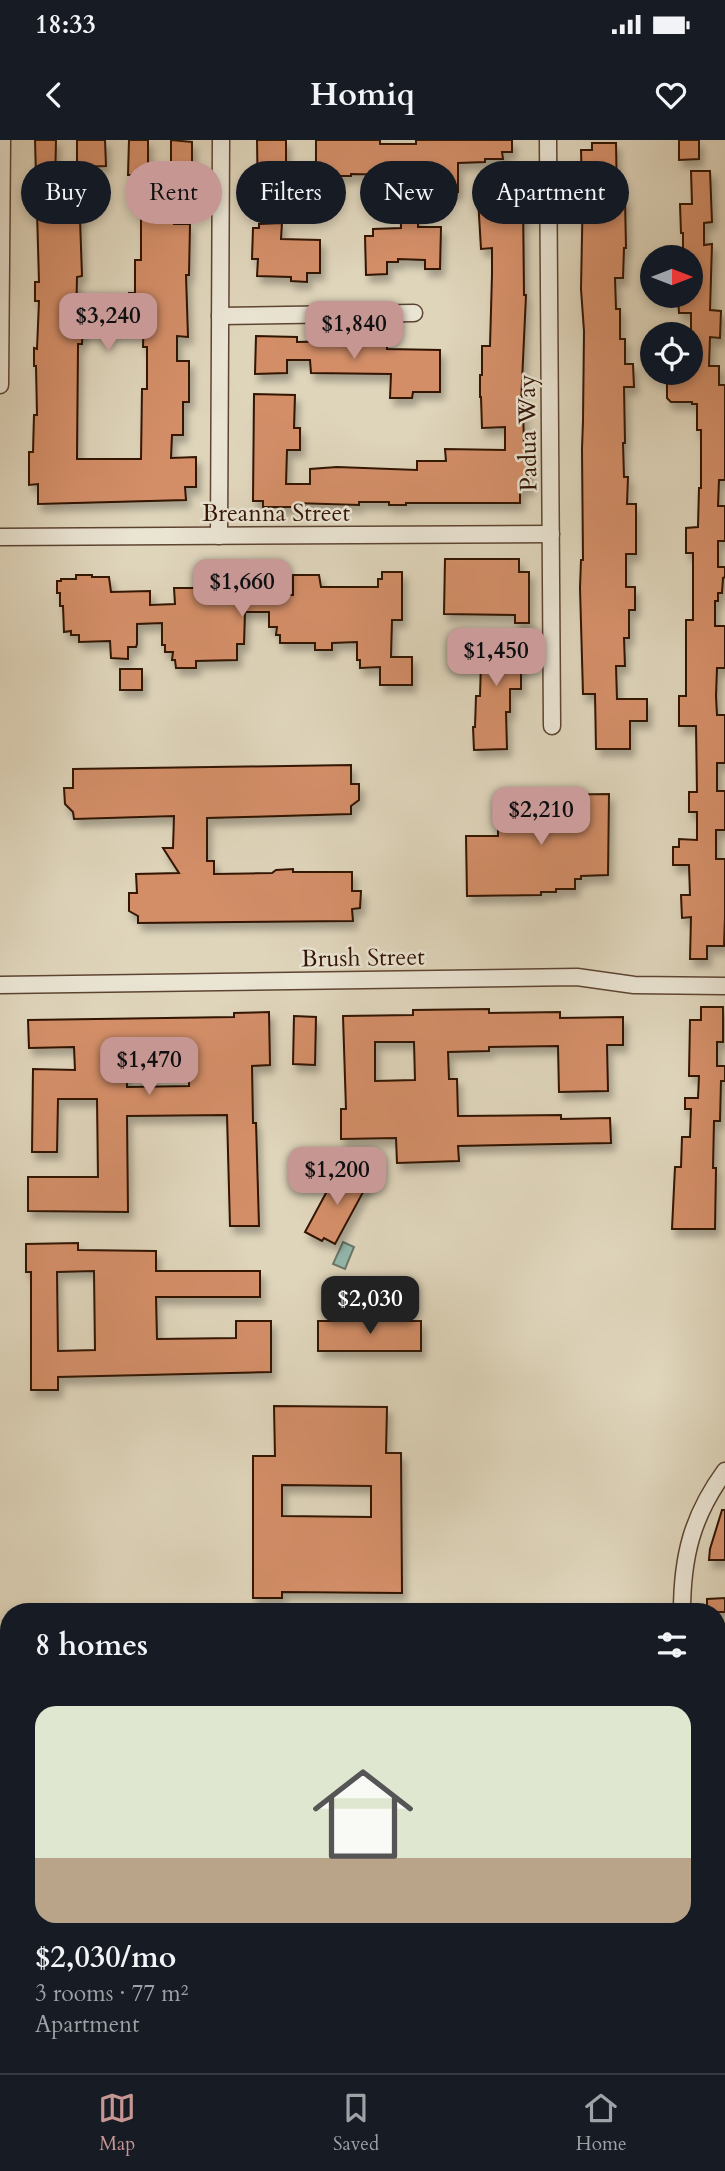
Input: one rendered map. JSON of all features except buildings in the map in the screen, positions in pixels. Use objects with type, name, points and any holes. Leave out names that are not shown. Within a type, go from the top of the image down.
[{"type":"street","points":[[0,385],[2,140]]},
{"type":"street","points":[[219,536],[221,140]]},
{"type":"street","name":"Padua Way","points":[[548,140],[552,726]]},
{"type":"street","points":[[220,316],[414,313]]},
{"type":"street","name":"Breanna Street","points":[[0,537],[551,534]]},
{"type":"street","name":"Brush Street","points":[[0,985],[577,977],[634,985],[725,986]]},
{"type":"street","points":[[682,1603],[684,1567],[694,1528],[713,1488],[725,1471]]},
{"type":"water","points":[[343,1242],[354,1247],[345,1269],[333,1264]]}]
